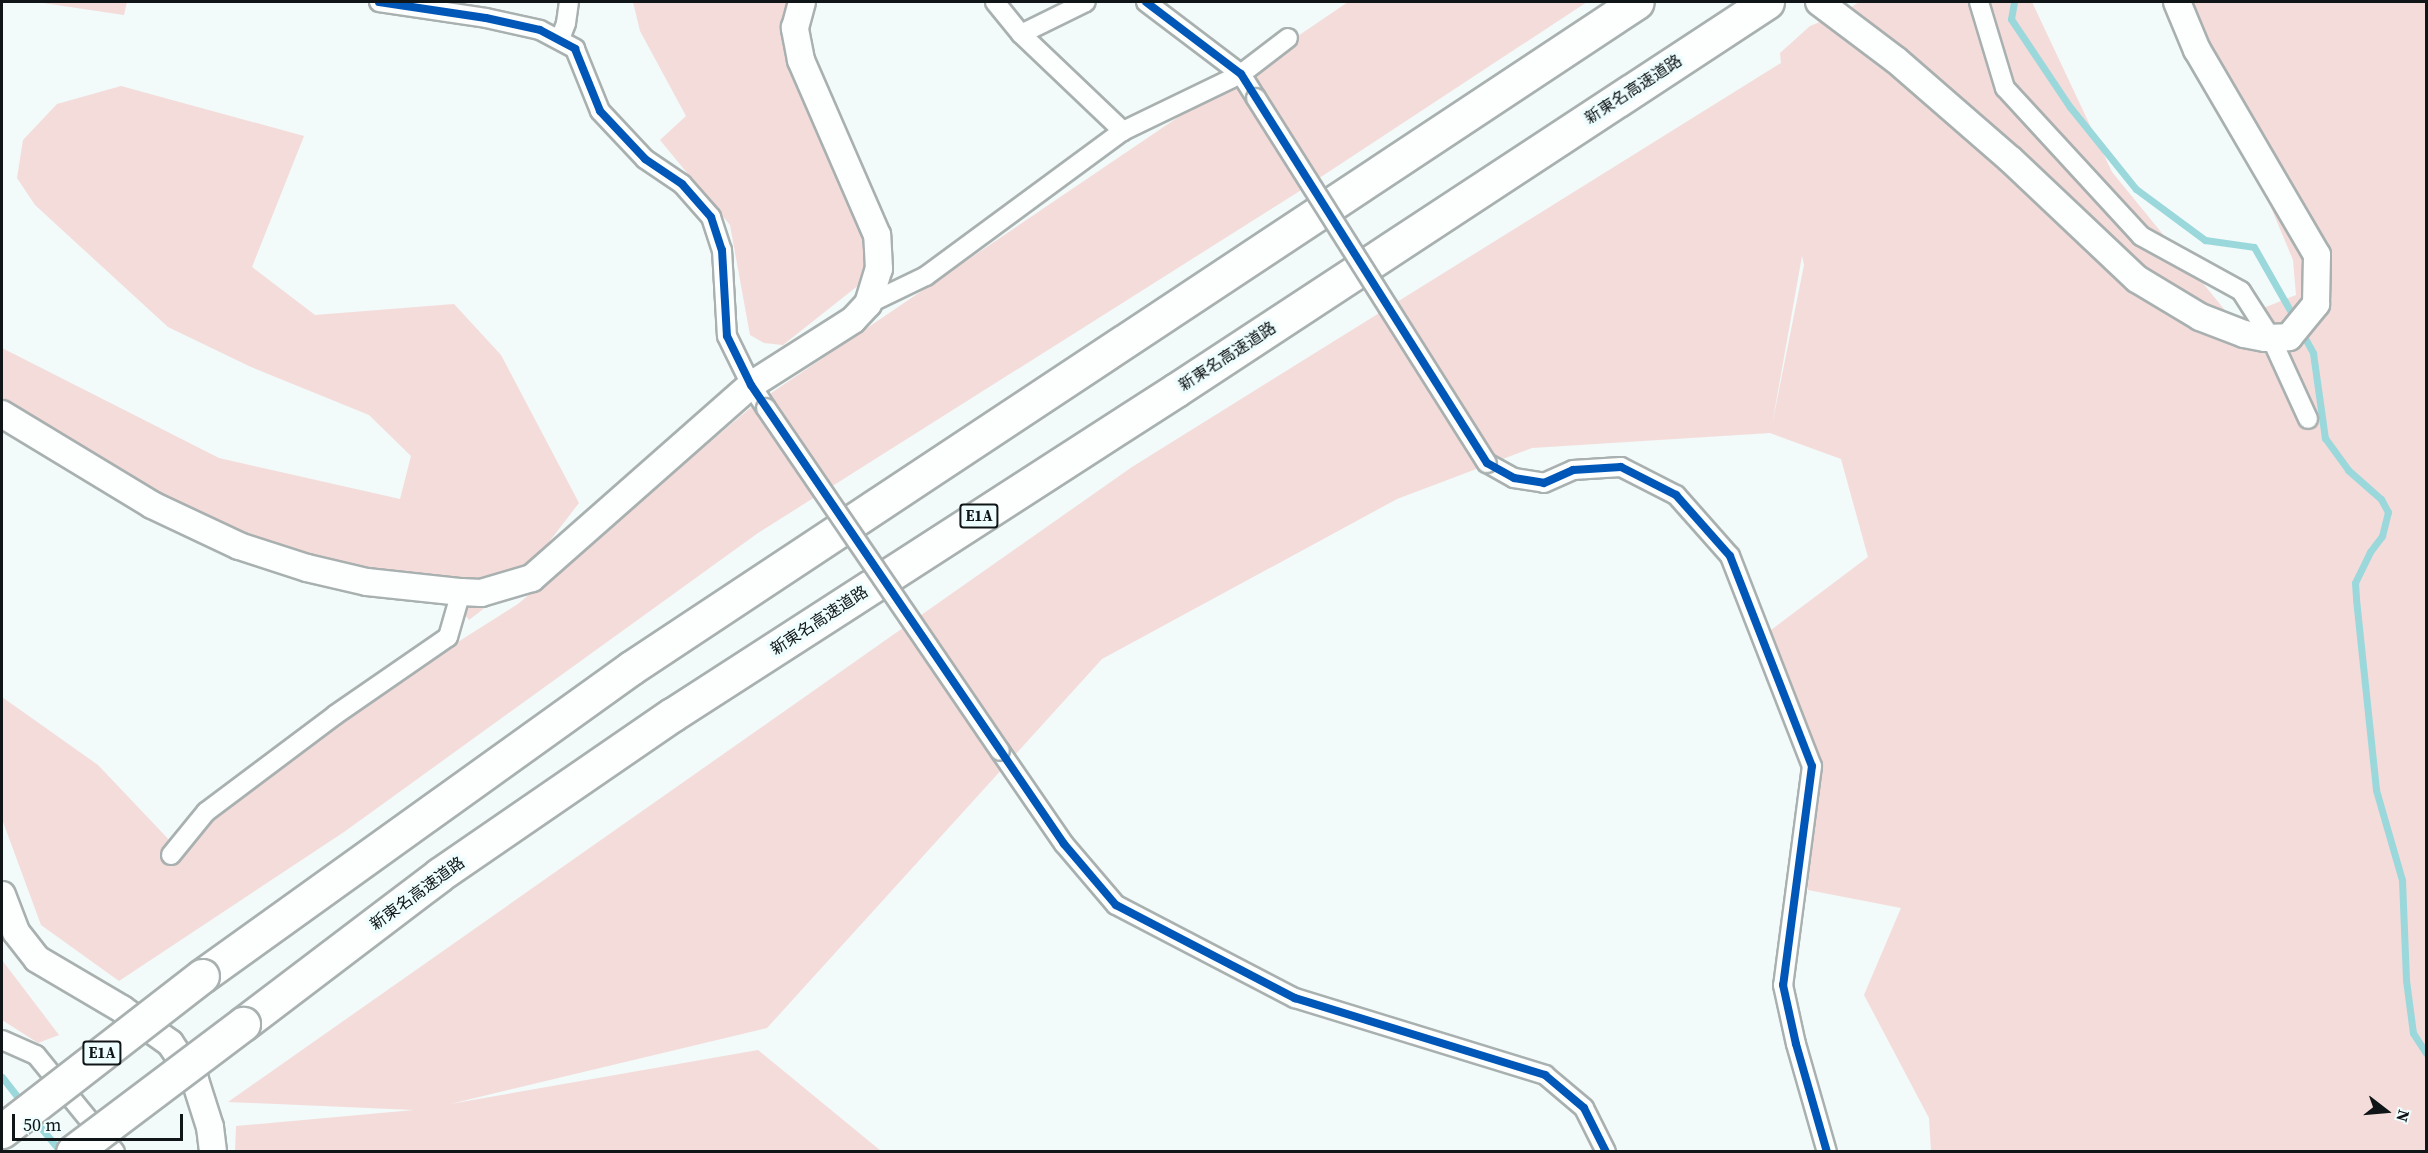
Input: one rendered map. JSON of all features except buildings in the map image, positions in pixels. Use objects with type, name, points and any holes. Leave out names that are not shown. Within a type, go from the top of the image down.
[{"type":"highway","name":"E1A","points":[[2,1131],[202,976],[631,668],[1636,2]]},
{"type":"highway","name":"新東名高速道路","points":[[73,1152],[439,875],[672,715],[1176,390],[1767,2]]},
{"type":"street","points":[[379,2],[486,18],[540,30],[575,49],[600,111],[645,159],[682,184],[711,217],[722,250],[727,336],[750,385],[1064,844],[1116,905],[1295,998],[1545,1076],[1584,1108],[1606,1152]]},
{"type":"street","points":[[560,39],[566,23],[569,2]]},
{"type":"street","points":[[2,414],[152,505],[239,546],[367,582],[481,593],[532,578],[750,385],[853,320],[868,303],[879,269],[877,235],[801,60],[795,28],[802,2]]},
{"type":"street","points":[[995,2],[1021,34],[1123,131]]},
{"type":"street","points":[[1021,34],[1086,2]]},
{"type":"street","points":[[1146,2],[1241,74],[1487,463],[1514,478],[1544,483],[1573,470],[1621,467],[1676,495],[1730,556],[1812,766],[1783,985],[1796,1044],[1827,1152]]},
{"type":"street","points":[[1819,2],[1896,60],[1984,137],[2137,279],[2200,317],[2244,334],[2280,337],[2316,304],[2317,255],[2197,50],[2177,2]]},
{"type":"street","points":[[1979,2],[2005,88],[2141,236],[2241,291],[2280,337],[2308,419]]},
{"type":"street","points":[[868,303],[926,276],[1123,131],[1241,74],[1288,38]]},
{"type":"street","points":[[171,855],[206,813],[335,715],[448,638],[461,592]]},
{"type":"street","points":[[2,895],[16,932],[37,959],[122,1009],[170,1043],[195,1080],[210,1127],[213,1152]]},
{"type":"street","points":[[2,1040],[36,1055],[115,1152]]},
{"type":"shaded area","points":[[36,2],[127,2],[124,15]]},
{"type":"shaded area","points":[[633,2],[802,2],[790,13],[879,269],[783,345],[764,343],[750,335],[730,225],[660,140],[686,116],[640,31]]},
{"type":"shaded area","points":[[1348,2],[1587,2],[1295,194],[758,533],[344,832],[119,981],[41,925],[2,819],[2,697],[98,765],[173,844],[319,730],[518,604],[755,404]]},
{"type":"shaded area","points":[[1859,2],[2032,2],[2112,172],[2233,320],[2296,295],[2293,260],[2185,2],[2426,2],[2426,1151],[1931,1151],[1929,1118],[1864,995],[1901,908],[1808,890],[1812,766],[1771,630],[1868,557],[1841,459],[1770,433],[1532,448],[1397,499],[1102,659],[767,1028],[450,1104],[758,1050],[881,1151],[235,1151],[236,1126],[414,1110],[228,1102],[1132,467],[1781,63],[1780,53],[1810,26],[1844,12]],"holes":[[[1802,256],[1804,265],[1773,420]]]},
{"type":"shaded area","points":[[121,86],[304,136],[252,267],[315,315],[454,304],[501,355],[579,503],[518,582],[469,620],[447,590],[226,540],[119,484],[2,397],[2,348],[219,458],[400,499],[411,456],[369,415],[251,367],[168,327],[35,205],[17,178],[23,140],[57,104]]},
{"type":"shaded area","points":[[2,960],[59,1035],[38,1043],[2,1020]]},
{"type":"waterway","points":[[2014,2],[2011,19],[2070,107],[2136,189],[2205,240],[2254,247],[2296,321]]},
{"type":"waterway","points":[[2301,331],[2313,353],[2325,438],[2348,470],[2381,499],[2388,512],[2382,536],[2370,552],[2355,583],[2356,599],[2376,790],[2402,880],[2406,980],[2413,1033],[2426,1053]]},
{"type":"waterway","points":[[2,1077],[22,1103]]},
{"type":"waterway","points":[[32,1117],[61,1152]]},
{"type":"cycle path","points":[[379,2],[486,18],[540,30],[575,49],[600,111],[645,159],[682,184],[711,217],[722,250],[727,336],[751,385],[1064,844],[1116,905],[1295,998],[1545,1075],[1584,1108],[1606,1152]]},
{"type":"cycle path","points":[[1146,2],[1241,74],[1487,463],[1514,478],[1544,483],[1573,470],[1621,467],[1676,495],[1730,556],[1812,766],[1783,985],[1796,1044],[1827,1152]]}]
